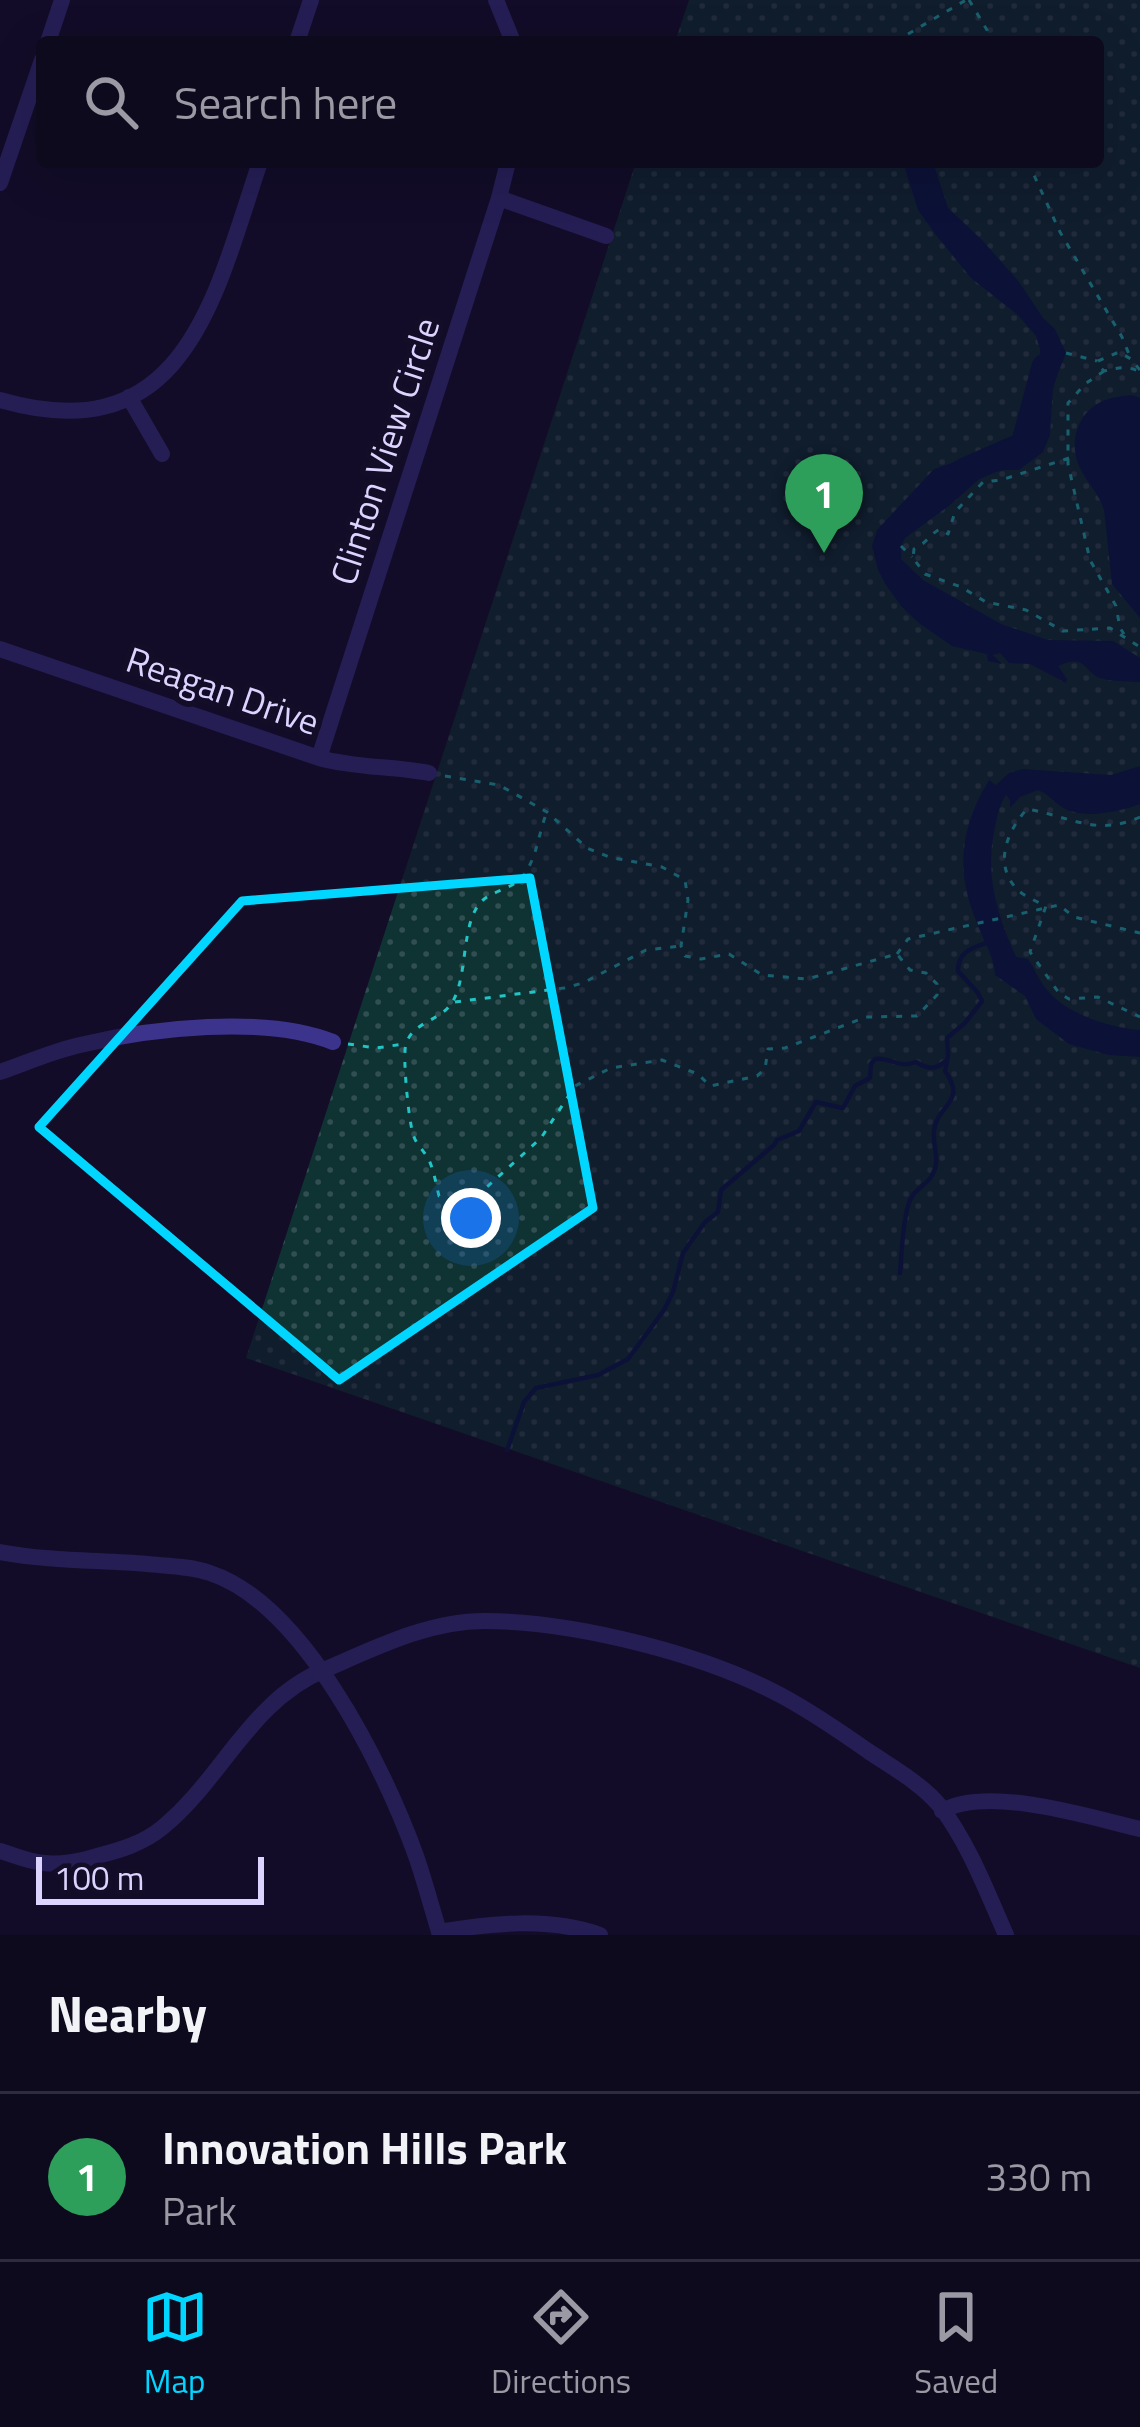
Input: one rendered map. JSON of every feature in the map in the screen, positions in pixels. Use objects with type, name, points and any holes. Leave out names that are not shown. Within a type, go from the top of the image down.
[{"type":"street","points":[[50,36],[62,0]]},
{"type":"street","points":[[299,36],[311,0]]},
{"type":"street","points":[[496,0],[511,36]]},
{"type":"street","points":[[0,183],[36,78]]},
{"type":"street","points":[[0,400],[62,412],[88,410],[145,389],[177,362],[210,309],[258,168]]},
{"type":"street","name":"Clinton View Circle","points":[[319,758],[506,168]]},
{"type":"street","points":[[499,198],[606,236]]},
{"type":"street","points":[[129,397],[162,454]]},
{"type":"street","name":"Reagan Drive","points":[[0,649],[338,764],[396,766],[429,773]]},
{"type":"street","points":[[0,1072],[82,1044],[184,1029],[257,1028],[310,1033],[333,1042]]},
{"type":"street","points":[[0,1552],[178,1566],[209,1572],[243,1587],[271,1610],[321,1670],[391,1792],[439,1933],[504,1924],[584,1929],[600,1935]]},
{"type":"street","points":[[0,1851],[45,1863],[88,1859],[127,1848],[160,1830],[195,1797],[252,1724],[288,1691],[321,1670],[406,1636],[485,1621],[622,1640],[733,1674],[832,1725],[937,1803],[962,1840],[1006,1935]]},
{"type":"street","points":[[942,1810],[979,1800],[1012,1802],[1140,1829]]},
{"type":"path","points":[[908,34],[967,0],[988,36]]},
{"type":"path","points":[[1031,168],[1060,232],[1140,371]]},
{"type":"path","points":[[1098,361],[1119,352],[1131,358]]},
{"type":"path","points":[[1066,353],[1098,361]]},
{"type":"path","points":[[1098,361],[1104,370]]},
{"type":"path","points":[[1129,640],[1090,560],[1069,458],[1068,404],[1104,370],[1140,371]]},
{"type":"path","points":[[913,558],[914,549],[930,540],[933,532],[940,529],[948,534],[955,512],[983,482],[1069,458]]},
{"type":"path","points":[[901,546],[925,574],[986,602],[1026,610],[1063,632],[1111,628],[1140,647]]},
{"type":"path","points":[[429,773],[499,784],[547,812],[587,848],[662,867],[685,880],[688,899],[681,946],[686,956],[729,954],[762,975],[807,979],[897,954],[908,939],[1059,905],[1074,916],[1140,933]]},
{"type":"path","points":[[1046,907],[1019,890],[1003,856],[1009,834],[1023,812],[1030,808],[1096,828],[1140,817]]},
{"type":"path","points":[[547,812],[523,877],[481,901],[473,917],[453,1002],[422,1022],[406,1044],[413,1135],[430,1162],[439,1196],[457,1203],[477,1196],[541,1138],[574,1086],[611,1068],[662,1060],[698,1074],[710,1086],[757,1076],[765,1070],[768,1049],[784,1048],[866,1017],[916,1016],[937,994],[937,984],[926,973],[910,970],[897,954]]},
{"type":"path","points":[[1046,907],[1030,952],[1059,992],[1069,999],[1098,997],[1140,1017]]},
{"type":"path","points":[[453,1002],[564,988],[584,983],[646,950],[681,946]]},
{"type":"path","points":[[333,1042],[376,1048],[406,1044]]},
{"type":"highlighted area","points":[[530,878],[593,1208],[339,1380],[39,1127],[242,901]]},
{"type":"green space","points":[[689,0],[1140,0],[1140,1668],[246,1358],[634,168],[1104,168],[1104,36],[677,36]]},
{"type":"water","points":[[905,168],[935,168],[948,208],[1019,282],[1055,329],[1066,353],[1053,386],[1050,435],[1043,452],[1019,470],[984,475],[905,538],[901,559],[923,580],[1001,624],[1048,640],[1113,641],[1140,658],[1140,682],[1100,678],[1074,661],[1058,666],[1066,683],[1030,664],[1009,663],[1000,653],[993,655],[1002,664],[988,661],[987,654],[952,646],[902,607],[878,570],[872,546],[877,530],[934,469],[967,458],[987,465],[1000,461],[1030,426],[1040,379],[1036,336],[1018,315],[971,278],[918,210]]},
{"type":"water","points":[[1132,395],[1140,398],[1140,618],[1112,584],[1104,510],[1080,468],[1075,449],[1077,430],[1094,406]]},
{"type":"water","points":[[1140,766],[1140,804],[1122,810],[1070,811],[1038,790],[1020,797],[1010,808],[1006,795],[997,817],[991,865],[999,912],[1016,957],[1028,959],[1046,988],[1068,1008],[1104,1023],[1140,1030],[1140,1057],[1109,1055],[1069,1044],[1036,1019],[1025,996],[995,975],[970,904],[963,868],[972,815],[989,780],[996,785],[1022,769],[1111,775]]},
{"type":"waterway","points":[[948,481],[1024,445],[1045,367]]},
{"type":"waterway","points":[[900,1273],[908,1206],[934,1171],[936,1122],[952,1097],[945,1071],[947,1038],[982,1001],[958,971],[960,959],[986,943]]},
{"type":"waterway","points":[[507,1450],[524,1402],[536,1388],[598,1375],[628,1359],[664,1310],[683,1253],[718,1212],[721,1190],[777,1140],[799,1131],[816,1102],[843,1108],[855,1086],[870,1078],[875,1059],[932,1068],[947,1060]]},
{"type":"place","name":"Innovation Hills Park","points":[[824,553]]}]
